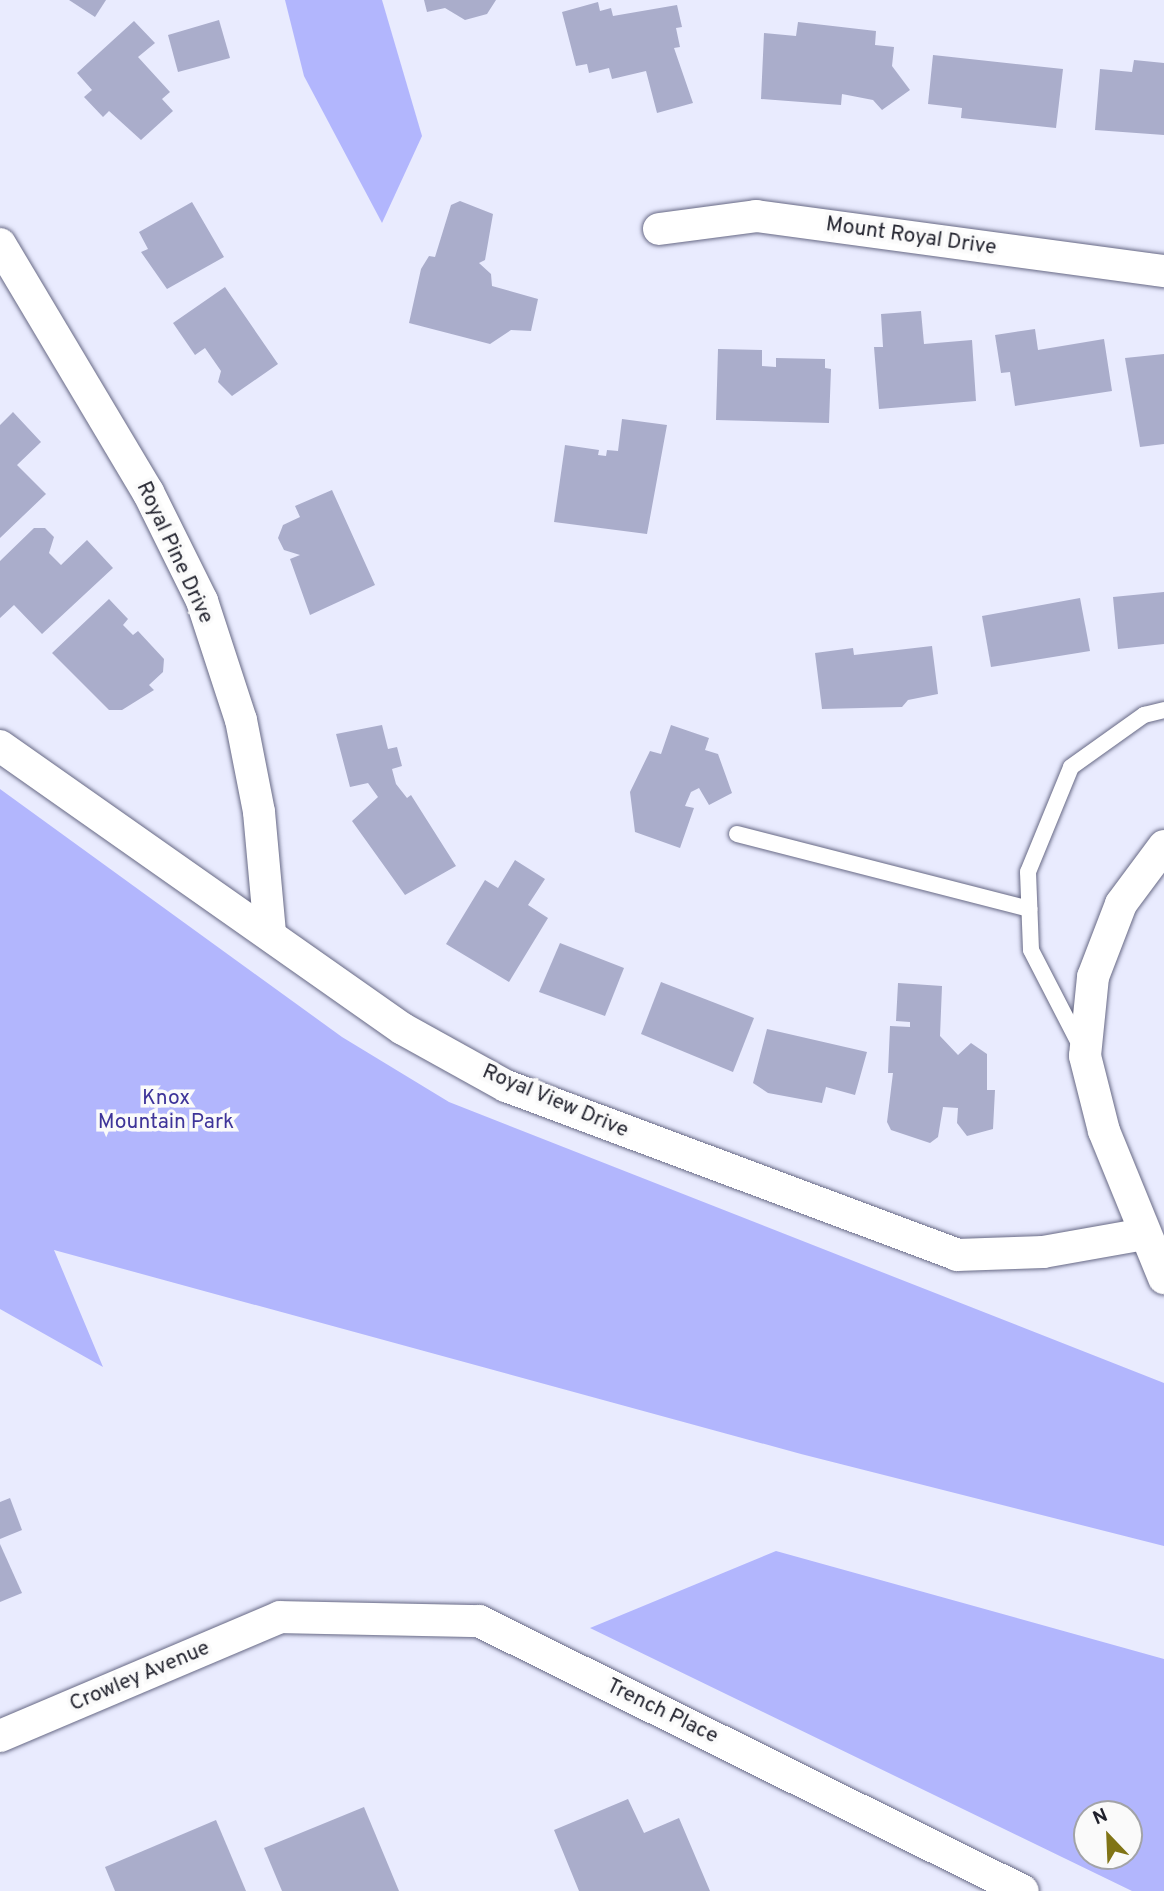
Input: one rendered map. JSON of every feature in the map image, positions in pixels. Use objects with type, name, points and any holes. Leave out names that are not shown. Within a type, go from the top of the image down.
[{"type":"street","name":"Mount Royal Drive","points":[[659,229],[756,216],[1164,271]]},
{"type":"street","name":"Royal Pine Drive","points":[[0,244],[148,492],[202,601],[241,720],[258,812],[270,934]]},
{"type":"street","name":"Royal View Drive","points":[[0,746],[403,1029],[506,1086],[957,1255],[1043,1252],[1144,1234]]},
{"type":"street","points":[[1164,846],[1121,904],[1093,977],[1085,1056],[1104,1131],[1164,1278]]},
{"type":"street","name":"Crowley Avenue","points":[[0,1736],[280,1617]]},
{"type":"street","name":"Trench Place","points":[[280,1617],[480,1622],[1023,1891]]},
{"type":"lane","points":[[1085,1056],[1031,950],[1028,872],[1071,767],[1144,715],[1164,710]]},
{"type":"lane","points":[[737,834],[1030,909]]},
{"type":"green space","points":[[285,0],[382,0],[422,136],[382,223],[304,76]]},
{"type":"green space","name":"Knox Mountain Park","points":[[0,789],[342,1037],[449,1102],[1164,1383],[1164,1546],[801,1454],[54,1250],[103,1367],[0,1309]]},
{"type":"green space","points":[[776,1551],[1164,1659],[1164,1891],[1132,1891],[1089,1870],[1143,1870],[1143,1800],[1073,1800],[1073,1862],[590,1628]]},
{"type":"building","points":[[69,0],[106,0],[95,17]]},
{"type":"building","points":[[424,0],[496,0],[487,14],[465,20],[445,8],[427,12]]},
{"type":"building","points":[[598,2],[600,11],[611,8],[613,16],[677,5],[682,27],[676,28],[680,47],[674,48],[693,103],[657,113],[646,71],[612,79],[609,68],[589,73],[587,64],[576,66],[562,12]]},
{"type":"building","points":[[219,20],[230,58],[178,72],[168,35]]},
{"type":"building","points":[[134,21],[155,43],[138,57],[170,92],[162,99],[173,111],[141,140],[109,111],[103,117],[84,97],[92,90],[77,73]]},
{"type":"building","points":[[798,22],[876,31],[875,45],[894,47],[892,66],[910,90],[882,110],[873,100],[842,94],[841,105],[761,99],[764,33],[796,36]]},
{"type":"building","points":[[933,55],[1063,69],[1056,128],[961,118],[962,108],[928,104]]},
{"type":"building","points":[[1134,60],[1164,63],[1164,135],[1095,130],[1100,69],[1132,72]]},
{"type":"building","points":[[460,201],[493,214],[485,260],[479,263],[491,274],[492,286],[538,299],[531,331],[511,330],[490,344],[409,323],[421,269],[429,256],[435,257],[451,205]]},
{"type":"building","points":[[192,202],[224,257],[167,289],[141,252],[148,249],[139,232]]},
{"type":"building","points":[[225,287],[278,364],[232,396],[218,382],[221,371],[205,348],[195,355],[173,323]]},
{"type":"building","points":[[921,311],[924,344],[972,340],[976,401],[879,409],[874,347],[883,347],[881,314]]},
{"type":"building","points":[[1035,329],[1038,350],[1104,339],[1112,391],[1015,406],[1010,372],[1001,373],[995,335]]},
{"type":"building","points":[[718,349],[762,350],[762,366],[776,367],[776,358],[825,359],[825,368],[831,369],[829,423],[716,420]]},
{"type":"building","points":[[1164,354],[1164,444],[1140,447],[1125,358]]},
{"type":"building","points":[[13,412],[41,442],[17,465],[46,494],[0,538],[0,425]]},
{"type":"building","points":[[622,419],[667,425],[647,534],[554,522],[565,445],[599,450],[598,455],[606,456],[607,450],[618,451]]},
{"type":"building","points":[[332,490],[375,585],[310,615],[290,559],[300,555],[284,550],[278,538],[283,525],[300,517],[295,506]]},
{"type":"building","points":[[34,528],[45,528],[54,537],[49,553],[61,565],[87,540],[113,568],[42,634],[14,605],[0,618],[0,561]]},
{"type":"building","points":[[1164,592],[1164,644],[1118,649],[1113,597]]},
{"type":"building","points":[[1080,598],[1090,651],[991,667],[982,616]]},
{"type":"building","points":[[109,599],[128,619],[123,625],[133,635],[138,631],[164,659],[163,672],[149,685],[154,690],[122,710],[109,710],[52,653]]},
{"type":"building","points":[[932,646],[938,694],[908,700],[902,707],[822,709],[815,653],[853,648],[854,655]]},
{"type":"building","points":[[382,725],[388,749],[397,747],[402,766],[392,769],[396,784],[407,798],[411,795],[456,866],[405,895],[352,821],[378,797],[368,783],[350,787],[336,734]]},
{"type":"building","points":[[671,725],[709,738],[705,750],[718,754],[732,793],[709,805],[699,788],[691,792],[685,806],[694,808],[680,848],[635,832],[630,792],[650,751],[661,754]]},
{"type":"building","points":[[515,860],[545,879],[528,905],[548,918],[509,982],[446,944],[485,880],[498,888]]},
{"type":"building","points":[[560,943],[624,968],[605,1016],[539,992]]},
{"type":"building","points":[[661,982],[754,1018],[733,1072],[641,1034]]},
{"type":"building","points":[[898,983],[942,986],[940,1036],[958,1055],[971,1043],[987,1054],[987,1090],[995,1090],[993,1129],[967,1136],[957,1123],[958,1108],[943,1107],[938,1137],[930,1143],[891,1130],[887,1122],[893,1073],[888,1073],[890,1026],[910,1027],[910,1022],[896,1021]]},
{"type":"building","points":[[767,1029],[867,1052],[855,1095],[826,1087],[822,1103],[768,1093],[753,1083]]},
{"type":"building","points":[[10,1498],[22,1530],[0,1539],[0,1502]]},
{"type":"building","points":[[0,1544],[22,1593],[0,1602]]},
{"type":"building","points":[[628,1799],[644,1833],[679,1818],[710,1891],[579,1891],[554,1830]]},
{"type":"building","points":[[364,1807],[399,1891],[282,1891],[264,1848]]},
{"type":"building","points":[[216,1820],[246,1891],[115,1891],[105,1867]]}]
